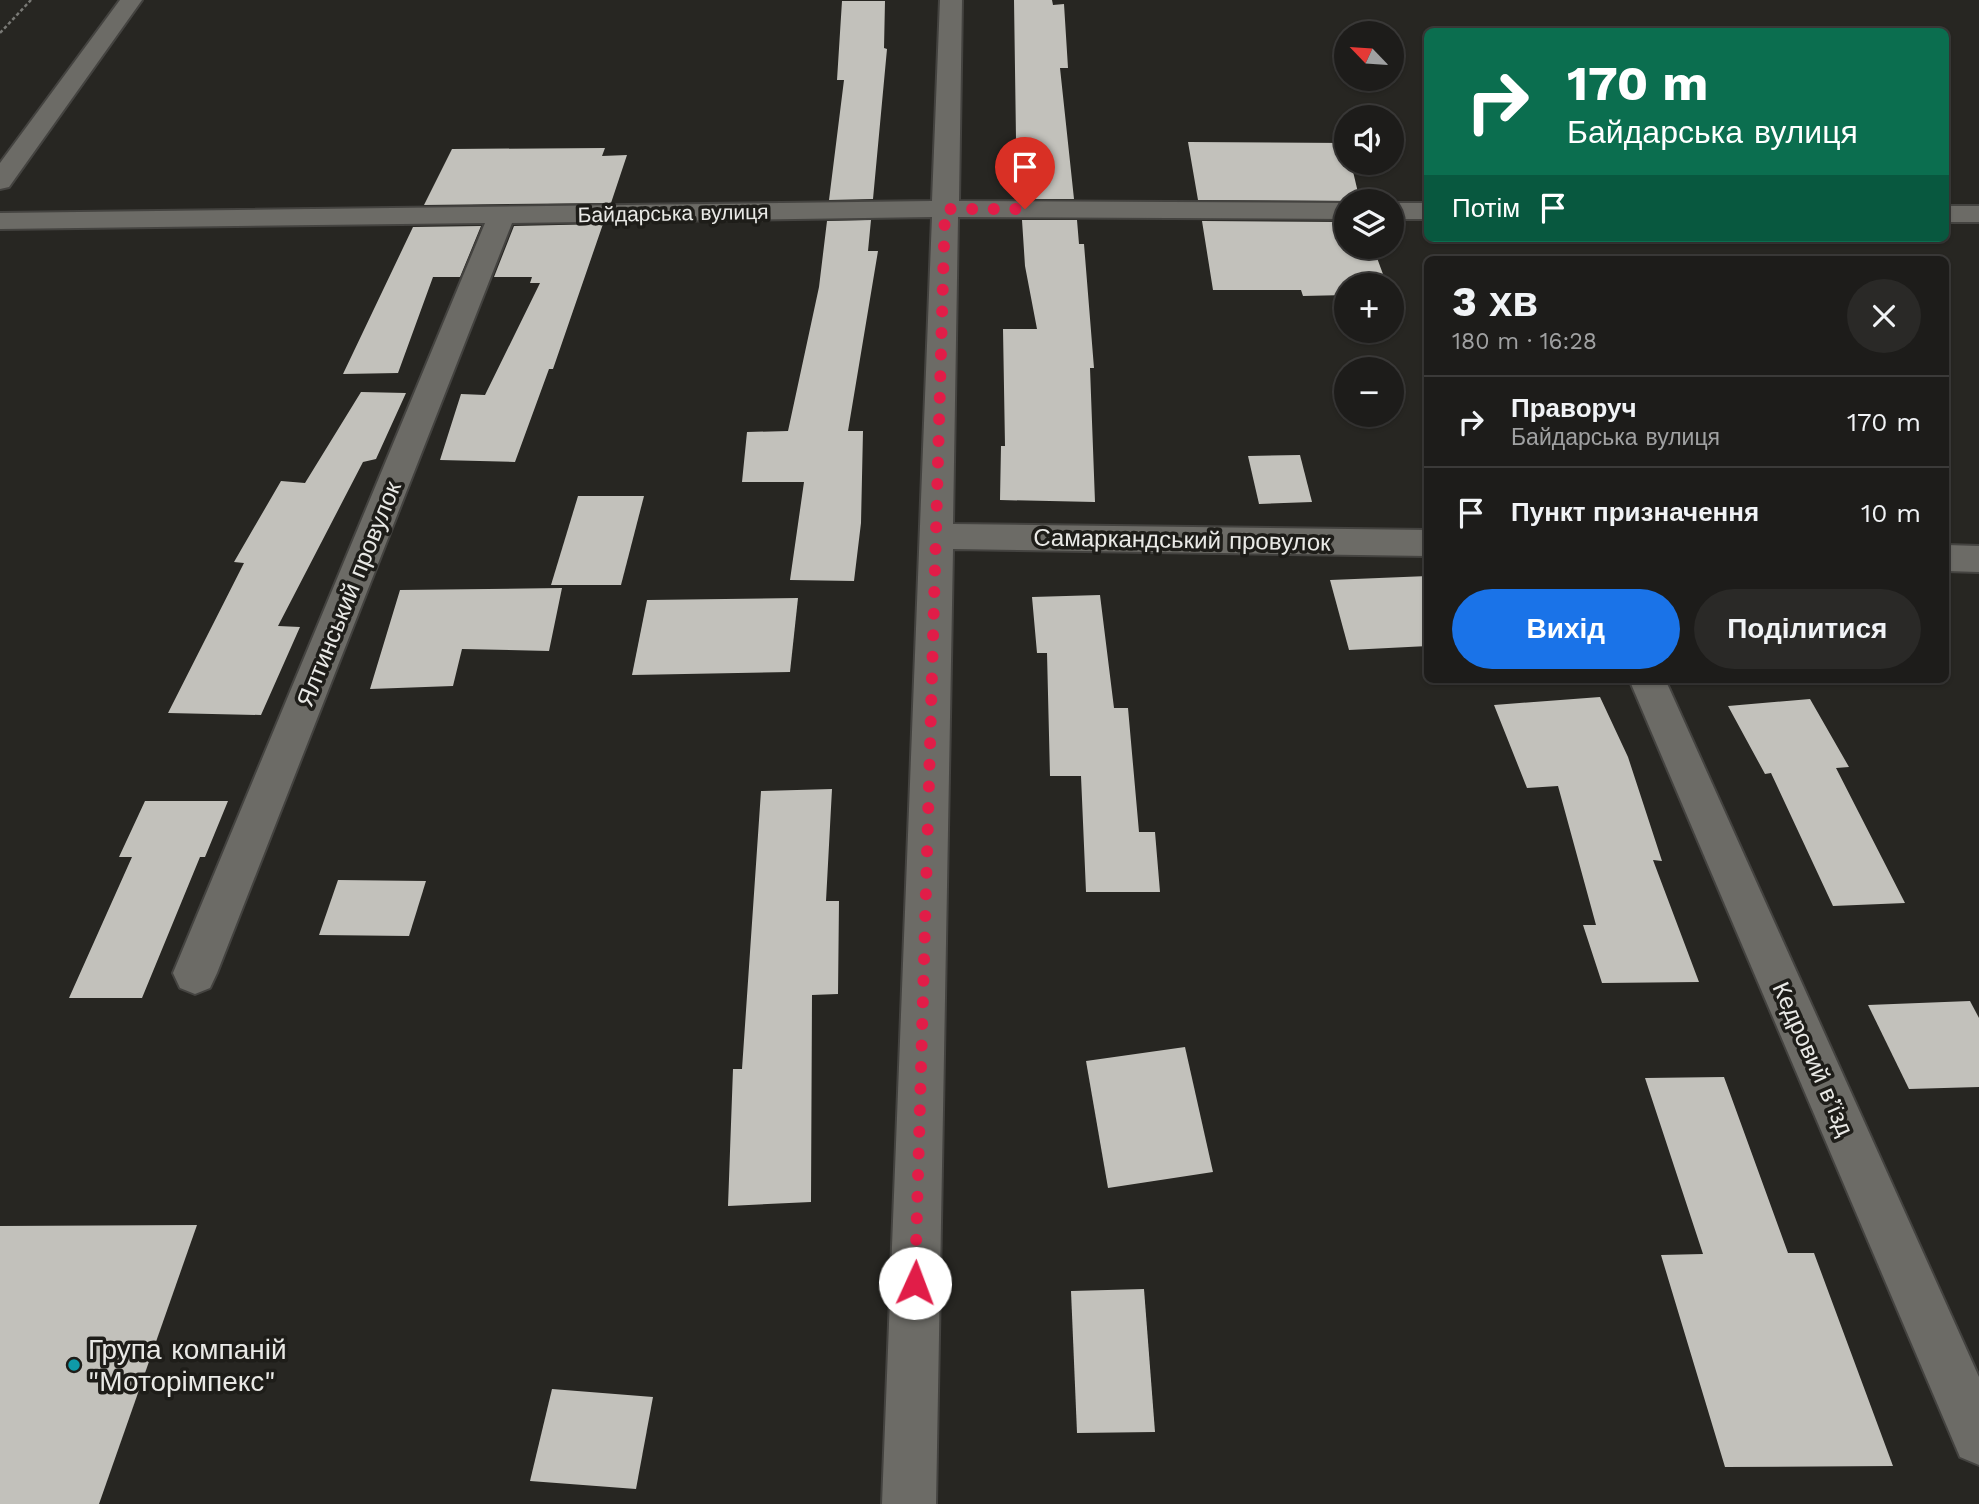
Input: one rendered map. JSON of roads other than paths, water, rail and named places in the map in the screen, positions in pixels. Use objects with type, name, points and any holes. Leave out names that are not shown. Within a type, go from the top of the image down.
[{"type":"street","points":[[0,181],[131,0]]},
{"type":"street","points":[[909,1504],[951,0]]},
{"type":"street","name":"Байдарська вулиця","points":[[0,221],[945,209],[1334,211]]},
{"type":"street","points":[[1404,211],[1424,211]]},
{"type":"street","points":[[1949,214],[1979,214]]},
{"type":"street","name":"Ялтинський провулок","points":[[195,973],[502,215]]},
{"type":"street","name":"Самаркандський провулок","points":[[936,536],[1424,544]]},
{"type":"street","points":[[1949,558],[1979,559]]},
{"type":"street","name":"Кедровий в’їзд","points":[[1649,683],[1979,1438]]},
{"type":"place","name":"Група компаній \"Моторімпекс\"","points":[[74,1365]]}]
